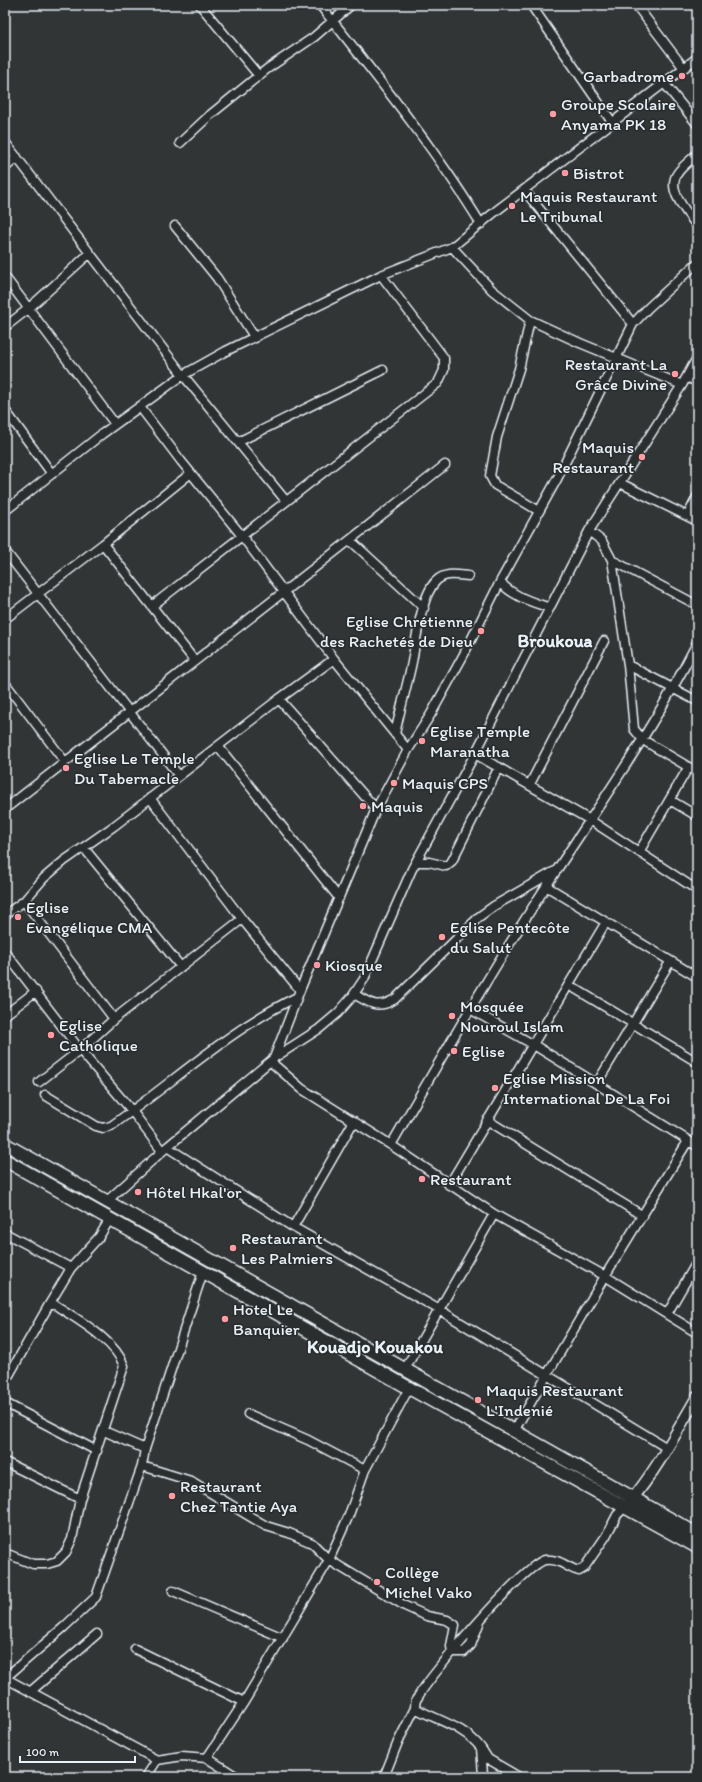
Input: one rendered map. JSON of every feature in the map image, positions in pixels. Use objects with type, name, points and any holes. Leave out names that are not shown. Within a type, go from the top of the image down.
[{"type":"main road","points":[[5,1144],[514,1431],[629,1502],[697,1547]]},
{"type":"main road","points":[[5,1160],[408,1388],[629,1502],[697,1534]]},
{"type":"street","points":[[200,5],[259,76]]},
{"type":"street","points":[[320,5],[416,127],[464,196],[481,224]]},
{"type":"street","points":[[180,143],[210,115],[259,76],[314,37],[351,5]]},
{"type":"street","points":[[531,5],[612,122]]},
{"type":"street","points":[[636,5],[684,67]]},
{"type":"street","points":[[5,511],[115,424],[183,375],[381,275],[452,247],[612,122],[697,58]]},
{"type":"street","points":[[664,82],[697,124]]},
{"type":"street","points":[[5,142],[183,375],[286,501]]},
{"type":"street","points":[[697,154],[677,173],[673,184],[683,206],[697,226]]},
{"type":"street","points":[[5,168],[17,157]]},
{"type":"street","points":[[524,190],[633,324]]},
{"type":"street","points":[[175,226],[217,278],[255,338]]},
{"type":"street","points":[[452,247],[492,290],[530,320],[617,359],[682,385]]},
{"type":"street","points":[[5,327],[28,309],[90,253]]},
{"type":"street","points":[[272,1060],[376,809],[408,750],[431,714],[539,511],[617,359],[633,324],[648,308],[697,263]]},
{"type":"street","points":[[152,606],[438,383],[444,370],[444,358],[381,275]]},
{"type":"street","points":[[5,277],[19,293],[28,309],[115,424]]},
{"type":"street","points":[[530,320],[518,369],[497,437],[490,476],[495,484],[539,511]]},
{"type":"street","points":[[107,1201],[164,1149],[272,1060],[318,1029],[338,1013],[364,980],[416,862],[475,754],[590,531],[687,377],[697,358]]},
{"type":"street","points":[[238,442],[383,370]]},
{"type":"street","points":[[687,377],[697,382]]},
{"type":"street","points":[[140,407],[242,536],[334,659],[408,750]]},
{"type":"street","points":[[5,410],[52,474]]},
{"type":"street","points":[[5,809],[194,660],[285,593],[445,465]]},
{"type":"street","points":[[5,619],[103,544],[191,473]]},
{"type":"street","points":[[620,483],[688,515],[697,521]]},
{"type":"street","points":[[688,515],[697,497]]},
{"type":"street","points":[[590,531],[602,540],[612,560],[628,666],[634,729],[643,740],[697,772]]},
{"type":"street","points":[[350,540],[424,608]]},
{"type":"street","points":[[103,544],[194,660]]},
{"type":"street","points":[[5,551],[39,593],[179,776]]},
{"type":"street","points":[[612,560],[697,605]]},
{"type":"street","points":[[395,734],[412,662],[417,629],[424,608],[436,581],[444,576],[453,574],[468,576]]},
{"type":"street","points":[[500,582],[509,591],[520,598],[550,608]]},
{"type":"street","points":[[530,784],[604,641]]},
{"type":"street","points":[[391,1145],[470,1009],[546,886],[643,740],[673,690],[697,643]]},
{"type":"street","points":[[5,915],[24,901],[44,878],[279,699],[334,659]]},
{"type":"street","points":[[628,666],[697,701]]},
{"type":"street","points":[[5,683],[64,762]]},
{"type":"street","points":[[279,699],[376,809]]},
{"type":"street","points":[[218,746],[339,898]]},
{"type":"street","points":[[475,754],[530,784],[590,820],[697,890]]},
{"type":"street","points":[[416,862],[429,862],[446,866],[452,861],[499,767]]},
{"type":"street","points":[[639,852],[688,768]]},
{"type":"street","points":[[150,798],[299,994]]},
{"type":"street","points":[[670,800],[697,816]]},
{"type":"street","points":[[84,848],[181,967]]},
{"type":"street","points":[[354,994],[377,1005],[388,1003],[395,999],[480,916],[494,906],[530,887],[556,870]]},
{"type":"street","points":[[546,886],[697,977]]},
{"type":"street","points":[[24,901],[114,1019]]},
{"type":"street","points":[[39,1082],[80,1050],[114,1019],[242,919]]},
{"type":"street","points":[[449,1185],[487,1120],[534,1045],[606,922]]},
{"type":"street","points":[[5,952],[80,1050],[164,1149],[293,1227],[438,1309],[667,1448]]},
{"type":"street","points":[[597,1084],[670,962]]},
{"type":"street","points":[[569,985],[697,1062]]},
{"type":"street","points":[[5,1015],[36,991]]},
{"type":"street","points":[[45,1095],[96,1126],[103,1128],[111,1126],[225,1041],[268,1012],[299,994]]},
{"type":"street","points":[[470,1009],[534,1045],[697,1146]]},
{"type":"street","points":[[272,1060],[302,1089],[391,1145],[494,1214],[605,1276],[697,1333]]},
{"type":"street","points":[[487,1120],[643,1216]]},
{"type":"street","points":[[293,1227],[354,1121]]},
{"type":"street","points":[[514,1431],[605,1276],[688,1141]]},
{"type":"street","points":[[405,1369],[438,1309],[494,1214]]},
{"type":"street","points":[[5,1382],[71,1268],[99,1236],[110,1219]]},
{"type":"street","points":[[5,1233],[71,1268]]},
{"type":"street","points":[[667,1314],[697,1262]]},
{"type":"street","points":[[203,1272],[145,1449],[142,1466],[96,1597],[5,1678],[157,1760],[182,1756],[207,1758],[237,1777]]},
{"type":"street","points":[[5,1553],[34,1564],[47,1564],[57,1561],[66,1552],[72,1539],[80,1499],[123,1373],[124,1366],[122,1358],[115,1350],[99,1336],[57,1306],[50,1303]]},
{"type":"street","points":[[207,1758],[244,1702],[329,1560],[349,1515],[365,1470],[408,1388]]},
{"type":"street","points":[[384,1777],[398,1742],[415,1708],[416,1700],[427,1682],[505,1593],[537,1563],[545,1560],[556,1560],[579,1571],[584,1568],[606,1536],[618,1515],[629,1502],[667,1448],[697,1397]]},
{"type":"street","points":[[5,1403],[97,1451]]},
{"type":"street","points":[[248,1414],[308,1440],[365,1470]]},
{"type":"street","points":[[104,1431],[145,1449]]},
{"type":"street","points":[[5,1462],[80,1499]]},
{"type":"street","points":[[142,1466],[191,1481],[266,1526],[289,1533],[312,1543],[329,1560],[405,1606],[427,1616],[447,1620],[455,1625],[451,1646],[452,1652]]},
{"type":"street","points":[[173,1591],[283,1638]]},
{"type":"street","points":[[30,1692],[97,1634]]},
{"type":"street","points":[[135,1648],[244,1702]]},
{"type":"street","points":[[415,1708],[455,1726],[475,1740],[488,1759],[519,1777]]},
{"type":"street","points":[[481,1748],[483,1775],[481,1777]]},
{"type":"street","points":[[146,1777],[157,1760]]},
{"type":"shaded area","points":[[198,1768],[215,1777],[193,1777]]},
{"type":"place","name":"Garbadrome","points":[[682,76]]},
{"type":"place","name":"Groupe Scolaire Anyama PK 18","points":[[553,114]]},
{"type":"place","name":"Bistrot","points":[[565,173]]},
{"type":"place","name":"Maquis Restaurant Le Tribunal","points":[[512,206]]},
{"type":"place","name":"Restaurant La Grâce Divine","points":[[675,374]]},
{"type":"place","name":"Maquis Restaurant","points":[[642,457]]},
{"type":"place","name":"Eglise Chrétienne des Rachetés de Dieu","points":[[481,631]]},
{"type":"place","name":"Eglise Temple Maranatha","points":[[422,741]]},
{"type":"place","name":"Eglise Le Temple Du Tabernacle","points":[[66,768]]},
{"type":"place","name":"Maquis CPS","points":[[394,783]]},
{"type":"place","name":"Maquis","points":[[363,806]]},
{"type":"place","name":"Eglise Evangélique CMA","points":[[18,917]]},
{"type":"place","name":"Eglise Pentecôte du Salut","points":[[442,937]]},
{"type":"place","name":"Kiosque","points":[[317,965]]},
{"type":"place","name":"Mosquée Nouroul Islam","points":[[452,1016]]},
{"type":"place","name":"Eglise Catholique","points":[[51,1035]]},
{"type":"place","name":"Eglise","points":[[454,1051]]},
{"type":"place","name":"Eglise Mission International De La Foi","points":[[495,1088]]},
{"type":"place","name":"Restaurant","points":[[422,1179]]},
{"type":"place","name":"Hôtel Hkal'or","points":[[138,1192]]},
{"type":"place","name":"Restaurant Les Palmiers","points":[[233,1248]]},
{"type":"place","name":"Hotel Le Banquier","points":[[225,1319]]},
{"type":"place","name":"Maquis Restaurant L'Indenié","points":[[478,1400]]},
{"type":"place","name":"Restaurant Chez Tantie Aya","points":[[172,1496]]},
{"type":"place","name":"Collège Michel Vako","points":[[377,1582]]},
{"type":"district","name":"Broukoua","points":[[555,641]]},
{"type":"district","name":"Kouadjo Kouakou","points":[[375,1347]]}]
